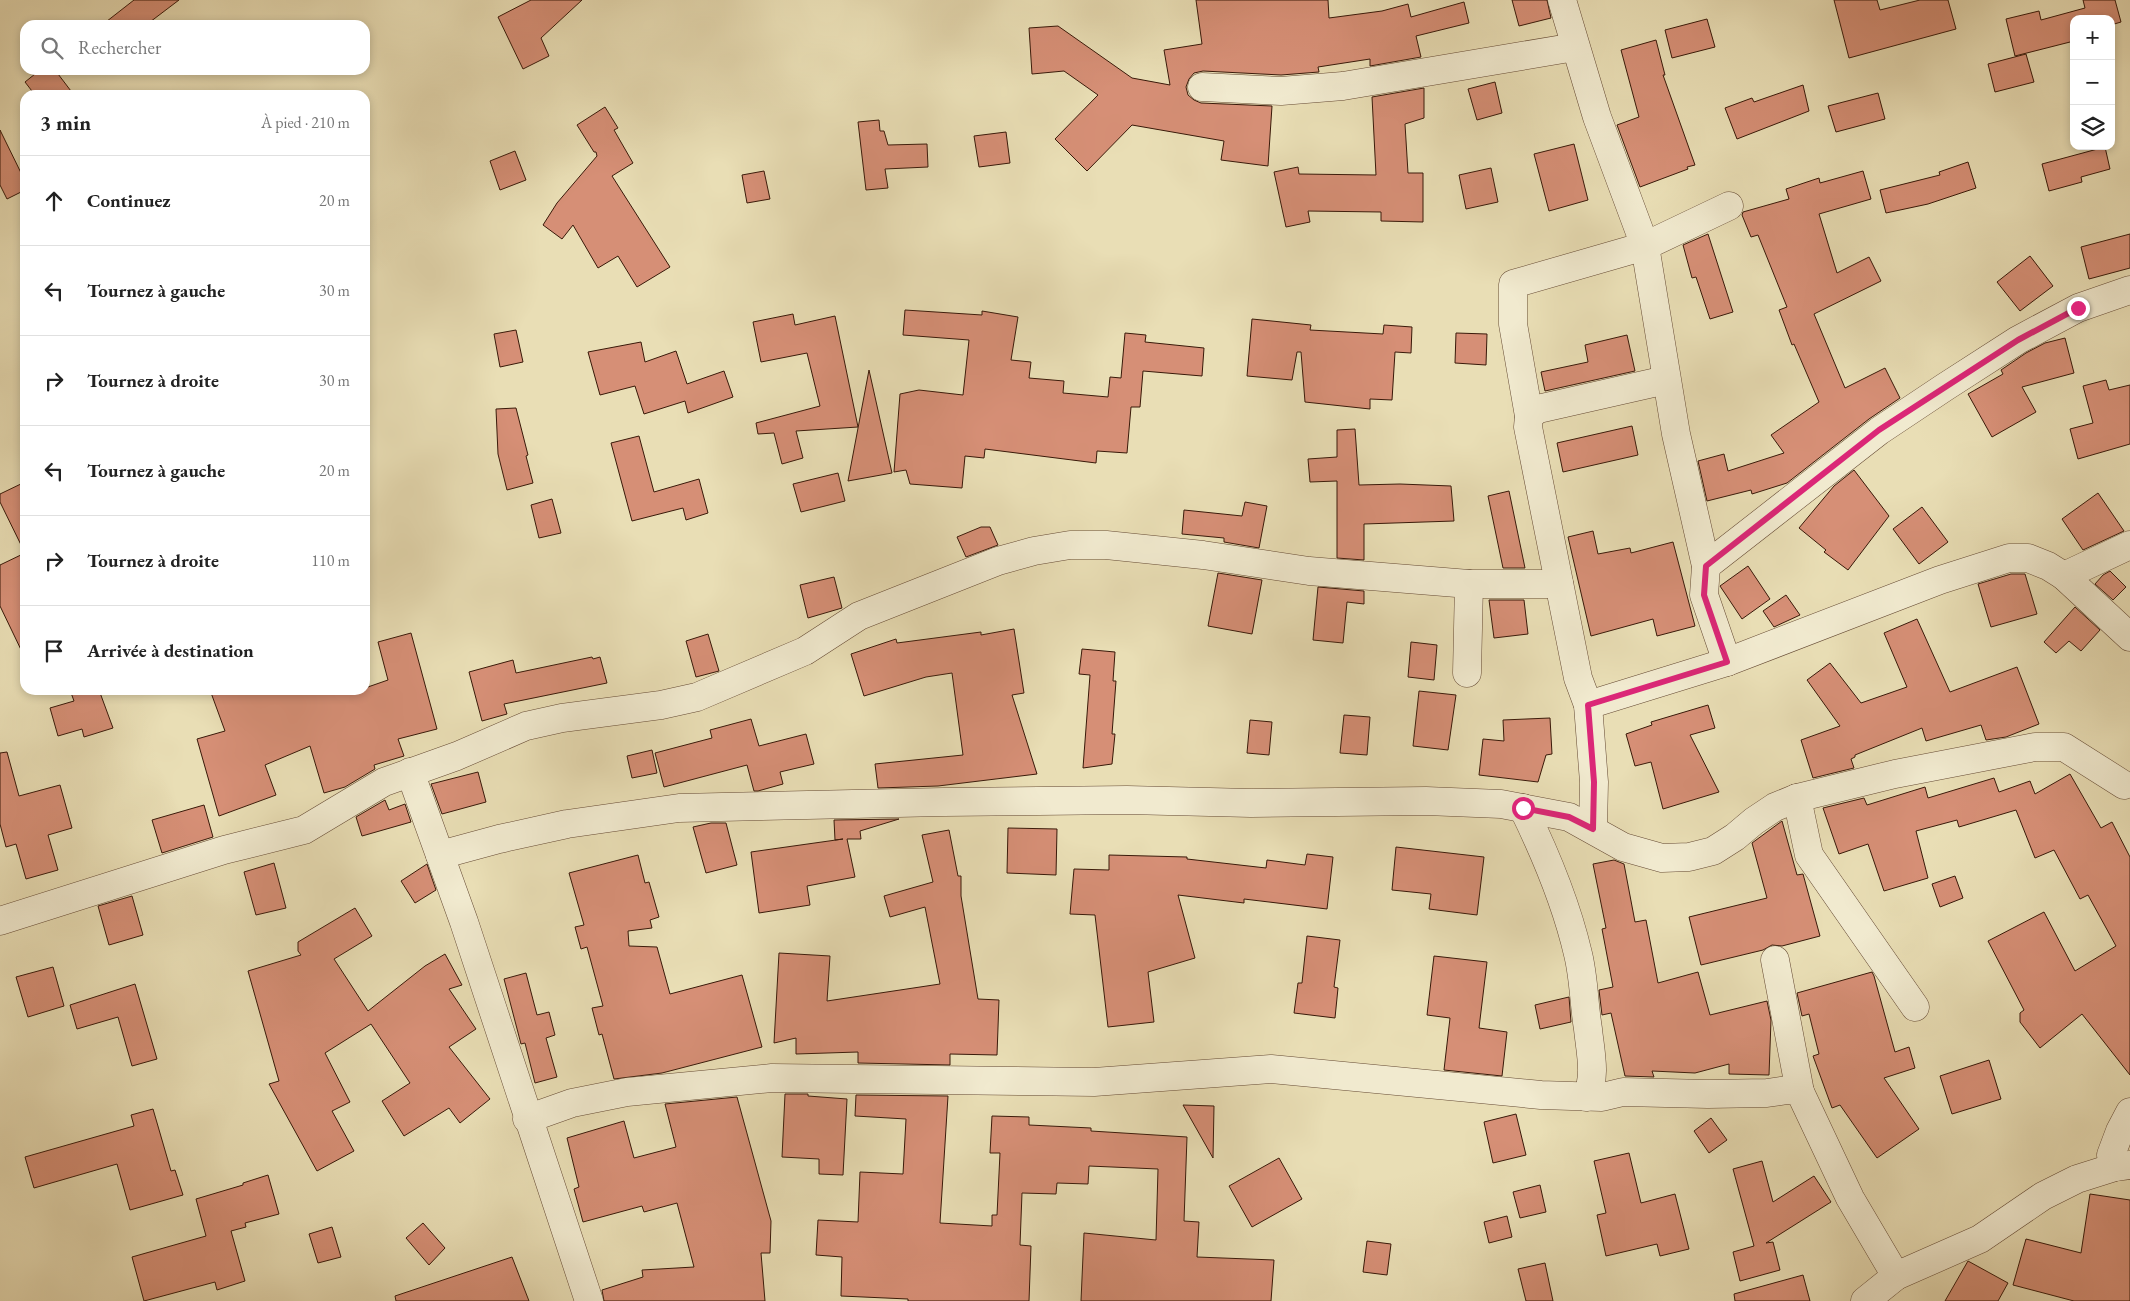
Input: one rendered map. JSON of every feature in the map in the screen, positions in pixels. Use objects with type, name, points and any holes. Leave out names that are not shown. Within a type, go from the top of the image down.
[{"type":"street","points":[[1562,0],[1596,117],[1645,246],[1666,380],[1694,522],[1706,566],[1704,595],[1727,662]]},
{"type":"street","points":[[1202,87],[1282,91],[1343,86],[1575,47]]},
{"type":"street","points":[[1593,829],[1594,782],[1588,705],[1578,678],[1528,426],[1529,416],[1513,324],[1513,284],[1645,246],[1729,206]]},
{"type":"street","points":[[1706,566],[1879,430],[2018,340],[2078,308],[2130,290]]},
{"type":"street","points":[[1529,416],[1538,409],[1666,380]]},
{"type":"street","points":[[0,921],[224,850],[304,830],[384,782],[458,756],[526,726],[562,718],[661,705],[697,697],[804,651],[859,616],[998,561],[1034,550],[1070,545],[1106,545],[1203,555],[1310,571],[1469,584],[1559,584]]},
{"type":"street","points":[[2064,576],[2130,546]]},
{"type":"street","points":[[1588,705],[1727,662],[1940,580],[2009,558],[2028,558],[2048,566],[2064,576],[2130,637]]},
{"type":"street","points":[[1467,673],[1469,584]]},
{"type":"street","points":[[440,855],[566,824],[679,808],[1117,800],[1251,803],[1426,801],[1501,804],[1569,817],[1630,849],[1662,858],[1689,857],[1713,851],[1735,838],[1754,821],[1775,807],[1797,798],[1895,774],[2035,747],[2064,747],[2124,785]]},
{"type":"street","points":[[410,772],[464,922],[588,1301]]},
{"type":"street","points":[[1797,798],[1809,855],[1915,1007]]},
{"type":"street","points":[[1523,808],[1556,880],[1578,956],[1592,1063],[1589,1091],[1586,1097]]},
{"type":"street","points":[[1775,960],[1800,1092],[1850,1198],[1896,1276]]},
{"type":"street","points":[[528,1119],[572,1103],[626,1092],[772,1078],[1094,1082],[1271,1069],[1586,1097],[1602,1097],[1623,1092],[1708,1094],[1767,1093],[1788,1090],[1800,1092]]},
{"type":"street","points":[[2123,1166],[2111,1155],[2130,1112]]},
{"type":"street","points":[[1865,1301],[1896,1276],[1980,1239],[2043,1196],[2077,1179],[2123,1166]]},
{"type":"building","points":[[134,0],[179,0],[153,20],[108,20]]},
{"type":"building","points":[[531,0],[582,0],[541,38],[549,56],[523,69],[498,17]]},
{"type":"building","points":[[1196,0],[1328,0],[1329,18],[1382,11],[1408,4],[1411,17],[1464,2],[1469,23],[1416,36],[1421,57],[1370,66],[1370,59],[1318,67],[1319,72],[1281,75],[1203,71],[1194,73],[1186,87],[1188,95],[1201,103],[1272,106],[1268,166],[1221,160],[1224,141],[1132,125],[1087,171],[1055,139],[1098,95],[1064,71],[1032,74],[1029,28],[1058,26],[1132,78],[1170,85],[1164,50],[1202,44]]},
{"type":"building","points":[[1512,0],[1547,0],[1551,18],[1519,26]]},
{"type":"building","points":[[1834,0],[1877,0],[1880,10],[1920,0],[1948,0],[1956,29],[1849,58]]},
{"type":"building","points":[[2083,0],[2115,0],[2121,22],[2115,24],[2115,15],[2070,15],[2070,42],[2015,56],[2006,19],[2039,11],[2041,20],[2085,8]]},
{"type":"building","points":[[1707,19],[1715,47],[1672,58],[1665,30]]},
{"type":"building","points":[[1656,40],[1665,75],[1663,75],[1695,165],[1640,187],[1617,125],[1639,117],[1621,50]]},
{"type":"building","points":[[2026,54],[2034,82],[1995,92],[1988,64]]},
{"type":"building","points":[[34,75],[59,75],[70,90],[31,90],[25,82]]},
{"type":"building","points":[[1495,82],[1502,113],[1477,120],[1468,89]]},
{"type":"building","points":[[1803,85],[1809,111],[1737,139],[1725,108],[1752,98],[1754,102]]},
{"type":"building","points":[[1424,88],[1424,118],[1405,124],[1408,173],[1423,173],[1423,222],[1381,221],[1381,212],[1308,211],[1310,222],[1286,227],[1274,172],[1298,167],[1299,174],[1376,175],[1372,97]]},
{"type":"building","points":[[1878,93],[1885,119],[1836,132],[1828,106]]},
{"type":"building","points":[[605,107],[618,128],[614,130],[633,163],[612,176],[670,267],[637,287],[618,256],[598,268],[573,225],[562,239],[543,225],[557,203],[597,156],[577,125]]},
{"type":"building","points":[[879,120],[880,131],[884,131],[888,145],[927,144],[928,167],[885,169],[888,188],[866,190],[858,122]]},
{"type":"building","points":[[0,130],[20,171],[20,192],[7,199],[0,185]]},
{"type":"building","points":[[1006,132],[1010,163],[979,167],[974,136]]},
{"type":"building","points":[[1574,144],[1588,200],[1549,211],[1534,154]]},
{"type":"building","points":[[2094,150],[2106,150],[2110,169],[2081,177],[2082,182],[2049,191],[2042,164]]},
{"type":"building","points":[[515,151],[526,180],[500,190],[490,161]]},
{"type":"building","points":[[1968,162],[1976,188],[1928,204],[1886,213],[1880,190],[1940,175],[1939,172]]},
{"type":"building","points":[[1491,168],[1498,202],[1466,209],[1459,175]]},
{"type":"building","points":[[764,171],[770,199],[747,203],[742,175]]},
{"type":"building","points":[[1863,171],[1871,199],[1819,214],[1837,273],[1869,257],[1881,281],[1814,314],[1845,388],[1885,368],[1900,398],[1869,419],[1787,483],[1752,494],[1751,490],[1707,501],[1698,461],[1724,454],[1728,471],[1784,453],[1771,435],[1819,402],[1794,344],[1792,345],[1779,310],[1787,307],[1758,235],[1751,237],[1742,215],[1743,212],[1789,199],[1786,189],[1819,178],[1820,183]]},
{"type":"building","points":[[1708,234],[1733,312],[1710,319],[1696,277],[1692,278],[1683,245]]},
{"type":"building","points":[[2130,234],[2130,268],[2089,279],[2081,247]]},
{"type":"building","points":[[2030,256],[2053,286],[2020,311],[1997,282]]},
{"type":"building","points":[[905,310],[982,315],[982,311],[1018,317],[1011,360],[1031,362],[1029,378],[1064,381],[1063,393],[1108,397],[1110,377],[1121,378],[1125,333],[1146,335],[1145,342],[1204,348],[1202,376],[1143,371],[1140,407],[1131,407],[1127,453],[1097,451],[1096,463],[985,449],[984,458],[965,456],[962,488],[910,484],[906,470],[894,472],[900,394],[919,390],[963,395],[969,340],[903,335]]},
{"type":"building","points":[[793,314],[795,325],[835,316],[858,427],[796,431],[803,458],[782,464],[774,433],[758,434],[756,423],[820,406],[807,353],[761,362],[753,322]]},
{"type":"building","points":[[1252,319],[1311,325],[1310,330],[1383,334],[1384,325],[1412,327],[1411,353],[1395,352],[1392,400],[1370,399],[1370,409],[1305,402],[1301,352],[1297,352],[1292,380],[1247,376]]},
{"type":"building","points":[[516,330],[523,362],[500,367],[494,334]]},
{"type":"building","points":[[1456,333],[1487,334],[1486,365],[1455,363]]},
{"type":"building","points":[[1627,335],[1635,371],[1545,391],[1541,372],[1588,362],[1585,345]]},
{"type":"building","points":[[2065,338],[2074,373],[2022,387],[2036,412],[1992,437],[1968,394],[2003,374],[2001,370],[2026,353],[2045,343]]},
{"type":"building","points":[[641,342],[645,362],[676,351],[687,384],[724,371],[733,397],[688,413],[685,401],[644,414],[635,386],[600,395],[588,352]]},
{"type":"building","points":[[869,370],[892,473],[848,481]]},
{"type":"building","points":[[2106,380],[2109,390],[2130,385],[2130,444],[2078,459],[2070,429],[2093,423],[2083,386]]},
{"type":"building","points":[[516,408],[533,483],[507,490],[498,454],[496,409]]},
{"type":"building","points":[[1632,426],[1638,455],[1563,472],[1557,443]]},
{"type":"building","points":[[1355,429],[1359,485],[1451,486],[1454,521],[1364,524],[1364,560],[1337,558],[1337,481],[1310,482],[1308,459],[1337,457],[1337,430]]},
{"type":"building","points":[[639,436],[654,492],[699,479],[708,513],[686,520],[683,508],[632,521],[611,443]]},
{"type":"building","points":[[1854,470],[1889,516],[1848,570],[1824,552],[1826,550],[1799,528],[1834,486]]},
{"type":"building","points":[[838,473],[845,501],[801,512],[793,484]]},
{"type":"building","points":[[20,484],[20,543],[0,502],[0,494]]},
{"type":"building","points":[[1509,491],[1525,568],[1503,568],[1488,496]]},
{"type":"building","points":[[2098,493],[2124,531],[2083,550],[2062,519]]},
{"type":"building","points":[[552,499],[561,533],[539,538],[531,505]]},
{"type":"building","points":[[1245,502],[1267,506],[1259,548],[1224,542],[1224,538],[1182,534],[1184,510],[1242,516]]},
{"type":"building","points":[[1922,507],[1948,542],[1919,564],[1893,529]]},
{"type":"building","points":[[981,527],[990,527],[998,545],[966,557],[957,537]]},
{"type":"building","points":[[1593,531],[1598,554],[1630,548],[1631,553],[1673,542],[1695,626],[1657,636],[1653,619],[1591,636],[1568,537]]},
{"type":"building","points":[[20,555],[20,648],[0,606],[0,565]]},
{"type":"building","points":[[1748,566],[1770,599],[1742,619],[1720,586]]},
{"type":"building","points":[[2110,571],[2126,587],[2113,600],[2095,584],[2103,575]]},
{"type":"building","points":[[1218,573],[1262,580],[1252,634],[1208,626]]},
{"type":"building","points":[[2011,574],[2025,574],[2037,614],[1991,627],[1978,584]]},
{"type":"building","points":[[834,577],[842,608],[808,618],[800,585]]},
{"type":"building","points":[[1318,587],[1364,591],[1364,604],[1347,602],[1343,643],[1313,640]]},
{"type":"building","points":[[1786,595],[1800,615],[1774,627],[1763,611]]},
{"type":"building","points":[[1489,600],[1524,600],[1528,634],[1494,638]]},
{"type":"building","points":[[2075,607],[2100,630],[2081,651],[2069,641],[2056,653],[2044,642]]},
{"type":"building","points":[[1917,619],[1950,692],[2017,667],[2039,724],[2006,737],[1986,740],[1981,725],[1926,741],[1922,728],[1855,755],[1851,759],[1854,768],[1813,778],[1801,740],[1840,726],[1807,680],[1830,663],[1861,703],[1907,687],[1884,633]]},
{"type":"building","points":[[1014,629],[1024,693],[1012,695],[1037,774],[938,786],[878,788],[875,764],[963,755],[952,673],[926,677],[864,696],[851,654],[896,639],[897,643],[981,632],[981,635]]},
{"type":"building","points":[[411,633],[437,729],[398,739],[404,756],[374,765],[375,769],[345,787],[324,793],[310,746],[265,765],[276,795],[219,816],[197,739],[225,731],[212,695],[370,695],[370,686],[388,680],[378,642]]},
{"type":"building","points":[[708,634],[719,671],[696,677],[686,641]]},
{"type":"building","points":[[1411,642],[1437,645],[1434,680],[1408,677]]},
{"type":"building","points":[[1082,649],[1115,652],[1113,681],[1116,681],[1112,734],[1115,734],[1112,764],[1083,768],[1090,675],[1079,674]]},
{"type":"building","points":[[592,657],[593,659],[600,657],[607,683],[504,704],[507,714],[482,721],[469,672],[513,660],[516,673]]},
{"type":"building","points":[[1419,691],[1456,695],[1448,750],[1413,746]]},
{"type":"building","points":[[72,695],[101,695],[113,728],[84,737],[82,729],[58,736],[50,708],[74,701]]},
{"type":"building","points":[[1708,705],[1715,728],[1690,735],[1719,792],[1663,809],[1651,762],[1635,766],[1626,734],[1652,725],[1651,722]]},
{"type":"building","points":[[1344,715],[1370,717],[1367,755],[1340,753]]},
{"type":"building","points":[[1550,718],[1552,754],[1546,755],[1538,782],[1479,775],[1483,739],[1504,741],[1503,720]]},
{"type":"building","points":[[751,719],[759,746],[806,734],[814,764],[780,772],[783,784],[758,791],[754,791],[747,765],[664,787],[655,753],[712,738],[710,730]]},
{"type":"building","points":[[1250,720],[1272,722],[1269,755],[1247,753]]},
{"type":"building","points":[[652,750],[657,773],[632,778],[627,756]]},
{"type":"building","points":[[7,752],[19,796],[60,785],[72,828],[48,835],[58,870],[26,879],[16,844],[6,847],[0,824],[0,753]]},
{"type":"building","points":[[478,772],[486,802],[442,814],[431,784]]},
{"type":"building","points":[[2070,774],[2101,828],[2112,822],[2130,857],[2130,1075],[2082,1014],[2040,1048],[2020,1022],[2020,1013],[2024,1010],[1988,941],[2044,912],[2075,971],[2116,946],[2088,895],[2080,899],[2054,850],[2035,858],[2016,810],[1959,827],[1957,820],[1916,831],[1928,878],[1884,891],[1868,844],[1839,854],[1823,808],[1864,798],[1867,805],[1925,787],[1928,798],[1994,778],[1999,792],[2030,781],[2035,794]]},
{"type":"building","points":[[385,800],[389,810],[405,804],[411,822],[362,836],[356,817]]},
{"type":"building","points":[[204,805],[213,837],[162,853],[152,820]]},
{"type":"building","points":[[899,819],[860,831],[861,839],[847,839],[855,877],[807,886],[810,905],[759,913],[751,852],[843,839],[835,840],[834,820]]},
{"type":"building","points":[[1782,821],[1797,875],[1803,874],[1820,936],[1782,946],[1772,945],[1763,950],[1701,965],[1689,917],[1767,898],[1752,843]]},
{"type":"building","points":[[711,823],[726,823],[737,865],[706,873],[693,827]]},
{"type":"building","points":[[1008,828],[1057,829],[1056,875],[1007,873]]},
{"type":"building","points":[[949,830],[958,876],[961,876],[961,896],[978,999],[999,1000],[997,1055],[950,1054],[950,1065],[858,1063],[858,1052],[796,1054],[796,1038],[774,1043],[779,953],[830,956],[827,1001],[940,984],[925,907],[890,917],[884,896],[933,882],[922,835]]},
{"type":"building","points":[[1396,847],[1484,857],[1477,915],[1429,909],[1431,894],[1392,890]]},
{"type":"building","points":[[1307,854],[1333,857],[1327,909],[1244,899],[1244,903],[1178,895],[1195,958],[1148,972],[1154,1022],[1108,1027],[1095,915],[1070,914],[1074,869],[1109,870],[1109,855],[1187,857],[1187,859],[1266,868],[1267,860],[1305,865]]},
{"type":"building","points":[[638,855],[645,883],[649,882],[659,917],[650,920],[652,928],[628,931],[629,946],[657,947],[670,994],[742,975],[762,1047],[662,1073],[614,1079],[602,1034],[599,1035],[592,1008],[603,1006],[587,947],[581,949],[575,927],[584,925],[569,873]]},
{"type":"building","points":[[1614,860],[1624,864],[1635,922],[1646,920],[1658,983],[1698,972],[1710,1015],[1767,1001],[1771,1020],[1769,1075],[1729,1074],[1729,1064],[1695,1073],[1652,1071],[1654,1077],[1625,1076],[1611,1013],[1602,1015],[1599,990],[1613,987],[1602,929],[1606,928],[1593,864]]},
{"type":"building","points":[[274,863],[286,908],[256,915],[244,872]]},
{"type":"building","points":[[427,864],[436,890],[415,903],[401,881]]},
{"type":"building","points":[[1955,876],[1963,898],[1940,907],[1932,884]]},
{"type":"building","points":[[132,896],[143,935],[109,945],[98,906]]},
{"type":"building","points":[[355,908],[372,936],[334,959],[368,1011],[425,966],[445,954],[462,985],[449,989],[476,1029],[449,1047],[490,1099],[460,1123],[449,1108],[404,1136],[382,1101],[410,1083],[371,1024],[325,1053],[350,1102],[332,1111],[354,1151],[317,1171],[269,1084],[279,1081],[248,971],[301,955],[298,951],[298,942]]},
{"type":"building","points":[[1307,936],[1340,940],[1334,987],[1338,988],[1335,1018],[1294,1013],[1298,983],[1302,983]]},
{"type":"building","points":[[1434,956],[1487,962],[1479,1028],[1507,1032],[1502,1076],[1444,1070],[1450,1018],[1427,1015]]},
{"type":"building","points":[[53,967],[64,1006],[28,1017],[16,977]]},
{"type":"building","points":[[1872,972],[1895,1052],[1909,1047],[1915,1068],[1884,1078],[1919,1129],[1877,1158],[1840,1105],[1832,1108],[1813,1056],[1819,1054],[1809,1014],[1802,1016],[1797,993]]},
{"type":"building","points":[[526,973],[537,1015],[549,1012],[555,1035],[546,1038],[557,1077],[535,1083],[525,1043],[521,1044],[504,979]]},
{"type":"building","points":[[135,984],[157,1059],[132,1066],[118,1017],[77,1029],[70,1005]]},
{"type":"building","points":[[1569,997],[1571,1022],[1540,1029],[1535,1005]]},
{"type":"building","points":[[1989,1060],[2001,1099],[1952,1114],[1940,1076]]},
{"type":"building","points":[[785,1094],[808,1094],[808,1096],[847,1099],[843,1175],[819,1174],[819,1159],[782,1157]]},
{"type":"building","points":[[856,1095],[948,1096],[940,1223],[992,1226],[992,1215],[997,1215],[1000,1153],[990,1153],[992,1116],[1029,1117],[1029,1125],[1091,1128],[1091,1131],[1187,1137],[1184,1221],[1199,1222],[1197,1257],[1274,1260],[1271,1301],[1081,1301],[1084,1233],[1156,1240],[1158,1169],[1089,1166],[1088,1184],[1057,1183],[1056,1194],[1022,1193],[1020,1245],[1031,1246],[1029,1301],[908,1301],[908,1299],[841,1296],[842,1257],[816,1255],[818,1220],[858,1222],[860,1172],[903,1174],[906,1119],[855,1116]]},
{"type":"building","points":[[737,1097],[771,1221],[770,1253],[761,1253],[765,1301],[604,1301],[602,1290],[643,1277],[642,1270],[694,1267],[677,1203],[644,1212],[642,1206],[583,1222],[574,1189],[579,1187],[567,1138],[624,1121],[634,1158],[676,1147],[665,1104]]},
{"type":"building","points":[[1183,1105],[1214,1106],[1213,1158]]},
{"type":"building","points":[[153,1109],[171,1171],[175,1170],[183,1195],[130,1210],[117,1164],[34,1188],[25,1157],[134,1126],[131,1115]]},
{"type":"building","points":[[1516,1114],[1526,1155],[1493,1163],[1484,1122]]},
{"type":"building","points":[[1711,1118],[1727,1140],[1709,1153],[1694,1131]]},
{"type":"building","points":[[1629,1153],[1641,1203],[1675,1194],[1689,1249],[1660,1256],[1657,1244],[1606,1256],[1597,1215],[1606,1213],[1594,1161]]},
{"type":"building","points":[[1279,1158],[1302,1199],[1252,1227],[1229,1186]]},
{"type":"building","points":[[1762,1161],[1773,1202],[1814,1176],[1831,1202],[1766,1243],[1773,1242],[1780,1270],[1740,1281],[1733,1252],[1754,1246],[1733,1169]]},
{"type":"building","points":[[268,1175],[279,1214],[245,1223],[246,1227],[231,1231],[245,1281],[217,1290],[215,1282],[144,1301],[132,1257],[206,1236],[196,1199],[243,1185],[243,1183]]},
{"type":"building","points":[[1540,1185],[1546,1212],[1520,1218],[1513,1192]]},
{"type":"building","points":[[2090,1194],[2130,1200],[2130,1301],[2074,1301],[2013,1285],[2026,1239],[2081,1253]]},
{"type":"building","points":[[1507,1216],[1512,1237],[1489,1243],[1484,1222]]},
{"type":"building","points":[[423,1223],[445,1248],[429,1265],[406,1238]]},
{"type":"building","points":[[332,1227],[341,1257],[318,1263],[309,1234]]},
{"type":"building","points":[[1367,1241],[1391,1244],[1387,1275],[1363,1272]]},
{"type":"building","points":[[512,1257],[529,1301],[396,1301],[395,1296]]},
{"type":"building","points":[[1968,1261],[2008,1283],[1998,1301],[1945,1301]]},
{"type":"building","points":[[1545,1263],[1553,1301],[1526,1301],[1518,1269]]},
{"type":"building","points":[[1803,1275],[1810,1301],[1735,1301],[1734,1294]]},
{"type":"route","points":[[1523,808],[1569,817],[1593,829],[1594,782],[1588,705],[1727,662],[1704,595],[1706,566],[1879,430],[2018,340],[2078,308]]}]
